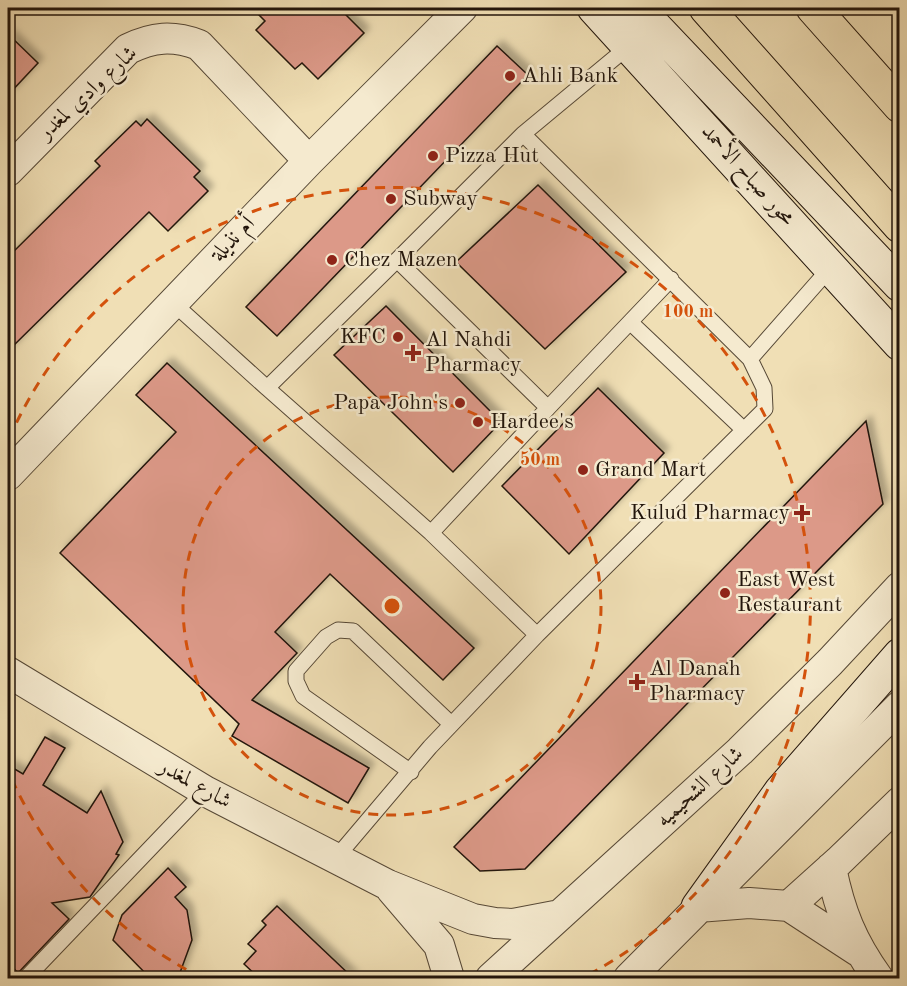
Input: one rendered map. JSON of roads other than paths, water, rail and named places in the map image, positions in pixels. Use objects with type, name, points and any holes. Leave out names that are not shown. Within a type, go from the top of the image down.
[{"type":"highway","points":[[706,8],[899,230]]},
{"type":"highway","points":[[813,8],[900,105]]},
{"type":"street","name":"أم نذيلة","points":[[8,474],[309,160],[462,8]]},
{"type":"street","name":"محور صباح الأحمد","points":[[594,8],[900,344]]},
{"type":"street","points":[[637,8],[900,285]]},
{"type":"street","name":"شارع وادي لمغدر","points":[[8,171],[128,50],[144,41],[162,38],[181,38],[199,45],[309,160]]},
{"type":"street","points":[[838,220],[899,230]]},
{"type":"street","name":"شارع الشحيميه","points":[[491,978],[740,751],[830,662],[900,587]]},
{"type":"street","points":[[698,907],[781,791],[900,655]]},
{"type":"street","name":"شارع لمغدر","points":[[8,672],[206,790],[388,885],[473,919],[495,923],[513,924],[560,915]]},
{"type":"street","points":[[629,978],[900,706]]},
{"type":"street","points":[[789,906],[900,802]]},
{"type":"street","points":[[831,868],[841,910],[858,951],[878,978]]},
{"type":"street","name":"شارع لمغدر","points":[[388,885],[439,945],[449,978]]},
{"type":"street","points":[[698,907],[749,903],[789,906],[858,951]]},
{"type":"lane","points":[[267,388],[523,134],[629,46]]},
{"type":"lane","points":[[335,859],[451,724],[537,635],[765,409],[764,388],[750,359],[523,134]]},
{"type":"lane","points":[[397,260],[548,408]]},
{"type":"lane","points":[[750,359],[831,267]]},
{"type":"lane","points":[[431,533],[671,279]]},
{"type":"lane","points":[[172,302],[431,533],[537,635]]},
{"type":"lane","points":[[630,322],[744,430]]},
{"type":"lane","points":[[411,772],[303,696],[296,681],[296,671],[326,637],[338,630],[353,631],[451,724]]},
{"type":"lane","points":[[26,978],[206,790]]},
{"type":"place","name":"Ahli Bank","points":[[510,76]]},
{"type":"place","name":"Pizza Hut","points":[[433,156]]},
{"type":"place","name":"Subway","points":[[391,199]]},
{"type":"place","name":"Chez Mazen","points":[[332,260]]},
{"type":"place","name":"KFC","points":[[398,337]]},
{"type":"place","name":"Al Nahdi Pharmacy","points":[[413,353]]},
{"type":"place","name":"Papa John's","points":[[460,403]]},
{"type":"place","name":"Hardee's","points":[[478,422]]},
{"type":"place","name":"Grand Mart","points":[[583,470]]},
{"type":"place","name":"Kulud Pharmacy","points":[[802,513]]},
{"type":"place","name":"East West Restaurant","points":[[725,593]]},
{"type":"place","name":"Al Danah Pharmacy","points":[[637,682]]}]
